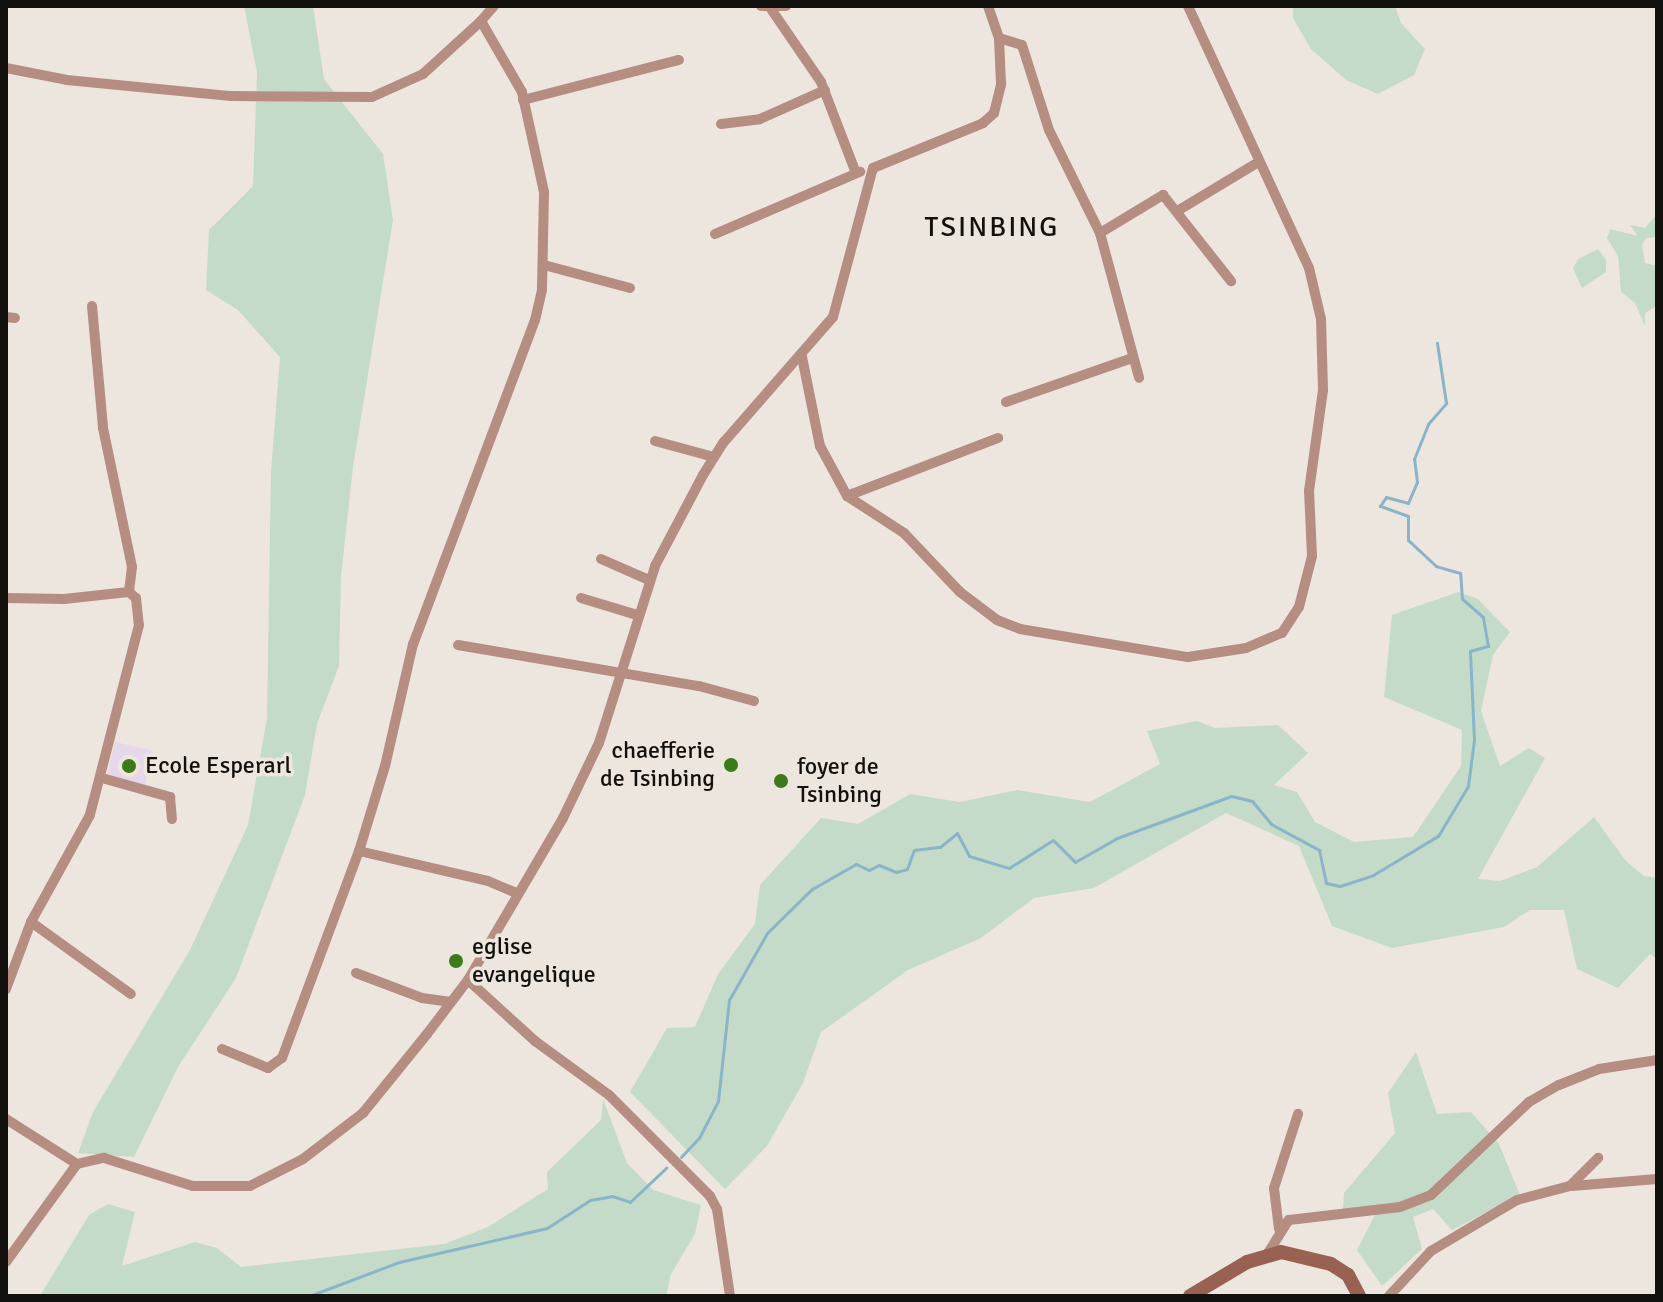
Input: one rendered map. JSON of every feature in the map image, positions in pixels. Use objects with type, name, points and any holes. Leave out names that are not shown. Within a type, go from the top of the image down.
[{"type":"main road","points":[[1197,1294],[1268,1253],[1297,1253],[1331,1264],[1348,1275],[1359,1296]]},
{"type":"street","points":[[6,68],[67,80],[231,96],[372,97],[423,74],[494,6]]},
{"type":"street","points":[[767,7],[786,6]]},
{"type":"street","points":[[715,234],[856,173],[983,123],[994,113],[1001,84],[999,38],[988,6]]},
{"type":"street","points":[[802,357],[820,446],[847,496],[922,548],[978,607],[1020,629],[1188,657],[1246,648],[1282,633],[1299,607],[1312,556],[1310,467],[1323,390],[1323,346],[1309,268],[1257,163],[1188,6]]},
{"type":"street","points":[[767,7],[803,48],[825,90],[856,173]]},
{"type":"street","points":[[222,1049],[268,1068],[282,1058],[359,851],[385,766],[413,644],[535,320],[544,265],[544,192],[523,100],[481,21]]},
{"type":"street","points":[[999,38],[1022,45],[1049,130],[1100,233],[1139,378]]},
{"type":"street","points":[[523,100],[679,60]]},
{"type":"street","points":[[721,124],[760,119],[825,90]]},
{"type":"street","points":[[1179,210],[1257,163]]},
{"type":"street","points":[[6,1262],[77,1164],[104,1158],[193,1186],[228,1188],[272,1177],[363,1113],[451,1002],[468,980],[516,893],[563,818],[593,755],[649,580],[714,457],[833,317],[843,291],[873,168]]},
{"type":"street","points":[[1100,233],[1158,195],[1179,210],[1231,281]]},
{"type":"street","points":[[544,265],[630,288]]},
{"type":"street","points":[[92,306],[103,428],[131,559],[129,592]]},
{"type":"street","points":[[1006,402],[1132,358]]},
{"type":"street","points":[[847,496],[998,438]]},
{"type":"street","points":[[655,441],[714,457]]},
{"type":"street","points":[[601,559],[649,580]]},
{"type":"street","points":[[6,598],[64,599],[129,592],[136,598],[139,625],[102,778],[77,844],[31,922],[6,989]]},
{"type":"street","points":[[581,598],[637,615]]},
{"type":"street","points":[[458,645],[754,701]]},
{"type":"street","points":[[102,778],[170,797],[172,819]]},
{"type":"street","points":[[359,851],[488,881],[516,893]]},
{"type":"street","points":[[31,922],[131,994]]},
{"type":"street","points":[[356,973],[422,998],[451,1002]]},
{"type":"street","points":[[468,980],[535,1041],[609,1095],[710,1196],[717,1209],[730,1296]]},
{"type":"street","points":[[1279,1229],[1300,1216],[1416,1203],[1542,1094],[1599,1069],[1657,1060]]},
{"type":"street","points":[[1268,1253],[1279,1229],[1274,1188],[1298,1114]]},
{"type":"street","points":[[6,1119],[77,1164]]},
{"type":"street","points":[[1570,1186],[1598,1158]]},
{"type":"street","points":[[1389,1296],[1412,1267],[1441,1245],[1517,1200],[1570,1186],[1657,1179]]},
{"type":"shaded area","name":"Ecole Esperarl","points":[[115,742],[153,751],[144,789],[106,780]]},
{"type":"green space","points":[[244,6],[313,6],[324,79],[383,154],[393,220],[353,467],[341,576],[339,666],[317,724],[305,795],[236,978],[178,1067],[134,1157],[78,1153],[93,1112],[190,950],[248,825],[267,718],[271,471],[280,357],[238,310],[206,290],[209,230],[253,186],[257,72]]},
{"type":"green space","points":[[1293,6],[1395,6],[1401,23],[1425,49],[1414,75],[1378,94],[1346,80],[1311,49],[1293,18]]},
{"type":"green space","points":[[1657,214],[1657,237],[1646,238],[1642,245],[1645,263],[1657,266],[1657,306],[1645,313],[1645,326],[1635,303],[1621,292],[1618,256],[1607,238],[1610,229],[1638,236],[1630,225],[1645,228]]},
{"type":"green space","points":[[1598,249],[1606,260],[1606,272],[1582,288],[1573,268],[1578,259]]},
{"type":"green space","points":[[1458,592],[1478,599],[1510,632],[1493,655],[1481,711],[1500,766],[1529,748],[1545,758],[1478,879],[1500,881],[1537,867],[1594,817],[1626,861],[1644,876],[1657,878],[1657,959],[1650,954],[1618,988],[1577,969],[1564,910],[1530,910],[1504,927],[1392,948],[1332,926],[1299,846],[1226,813],[1094,888],[1034,898],[981,938],[908,970],[821,1032],[803,1083],[767,1146],[725,1189],[630,1092],[667,1028],[695,1027],[718,974],[755,924],[760,885],[821,818],[858,824],[910,794],[960,802],[1017,790],[1090,802],[1160,764],[1147,731],[1197,721],[1215,728],[1278,725],[1308,753],[1274,785],[1297,792],[1315,822],[1354,842],[1413,837],[1461,766],[1462,730],[1384,697],[1392,615]]},
{"type":"green space","points":[[1416,1052],[1437,1114],[1471,1112],[1499,1144],[1520,1195],[1452,1230],[1433,1209],[1413,1217],[1422,1249],[1382,1286],[1357,1250],[1380,1205],[1343,1209],[1344,1193],[1395,1133],[1388,1093]]},
{"type":"green space","points":[[603,1099],[627,1163],[653,1190],[701,1205],[695,1234],[671,1274],[666,1296],[40,1296],[89,1215],[108,1204],[135,1212],[122,1266],[195,1242],[217,1248],[241,1267],[444,1244],[488,1227],[548,1189],[547,1172],[601,1120]]},
{"type":"waterway","points":[[681,1157],[699,1138],[718,1101],[729,1000],[767,933],[812,889],[856,864],[869,870],[879,865],[896,872],[907,869],[914,850],[940,847],[957,833],[969,856],[1009,868],[1053,840],[1075,862],[1117,838],[1231,796],[1252,801],[1271,824],[1319,850],[1326,883],[1340,886],[1373,875],[1438,836],[1468,786],[1474,740],[1470,651],[1488,646],[1483,617],[1462,599],[1460,573],[1436,566],[1408,540],[1408,516],[1380,506],[1386,497],[1408,503],[1417,482],[1414,459],[1428,424],[1446,403],[1437,343]]},
{"type":"waterway","points":[[309,1296],[399,1262],[547,1228],[590,1200],[612,1196],[630,1202],[666,1168]]},
{"type":"place","name":"chaefferie de Tsinbing","points":[[731,765]]},
{"type":"place","name":"Ecole Esperarl","points":[[129,766]]},
{"type":"place","name":"foyer de Tsinbing","points":[[781,781]]},
{"type":"place","name":"eglise evangelique","points":[[456,961]]},
{"type":"district","name":"TSINBING","points":[[992,227]]}]
